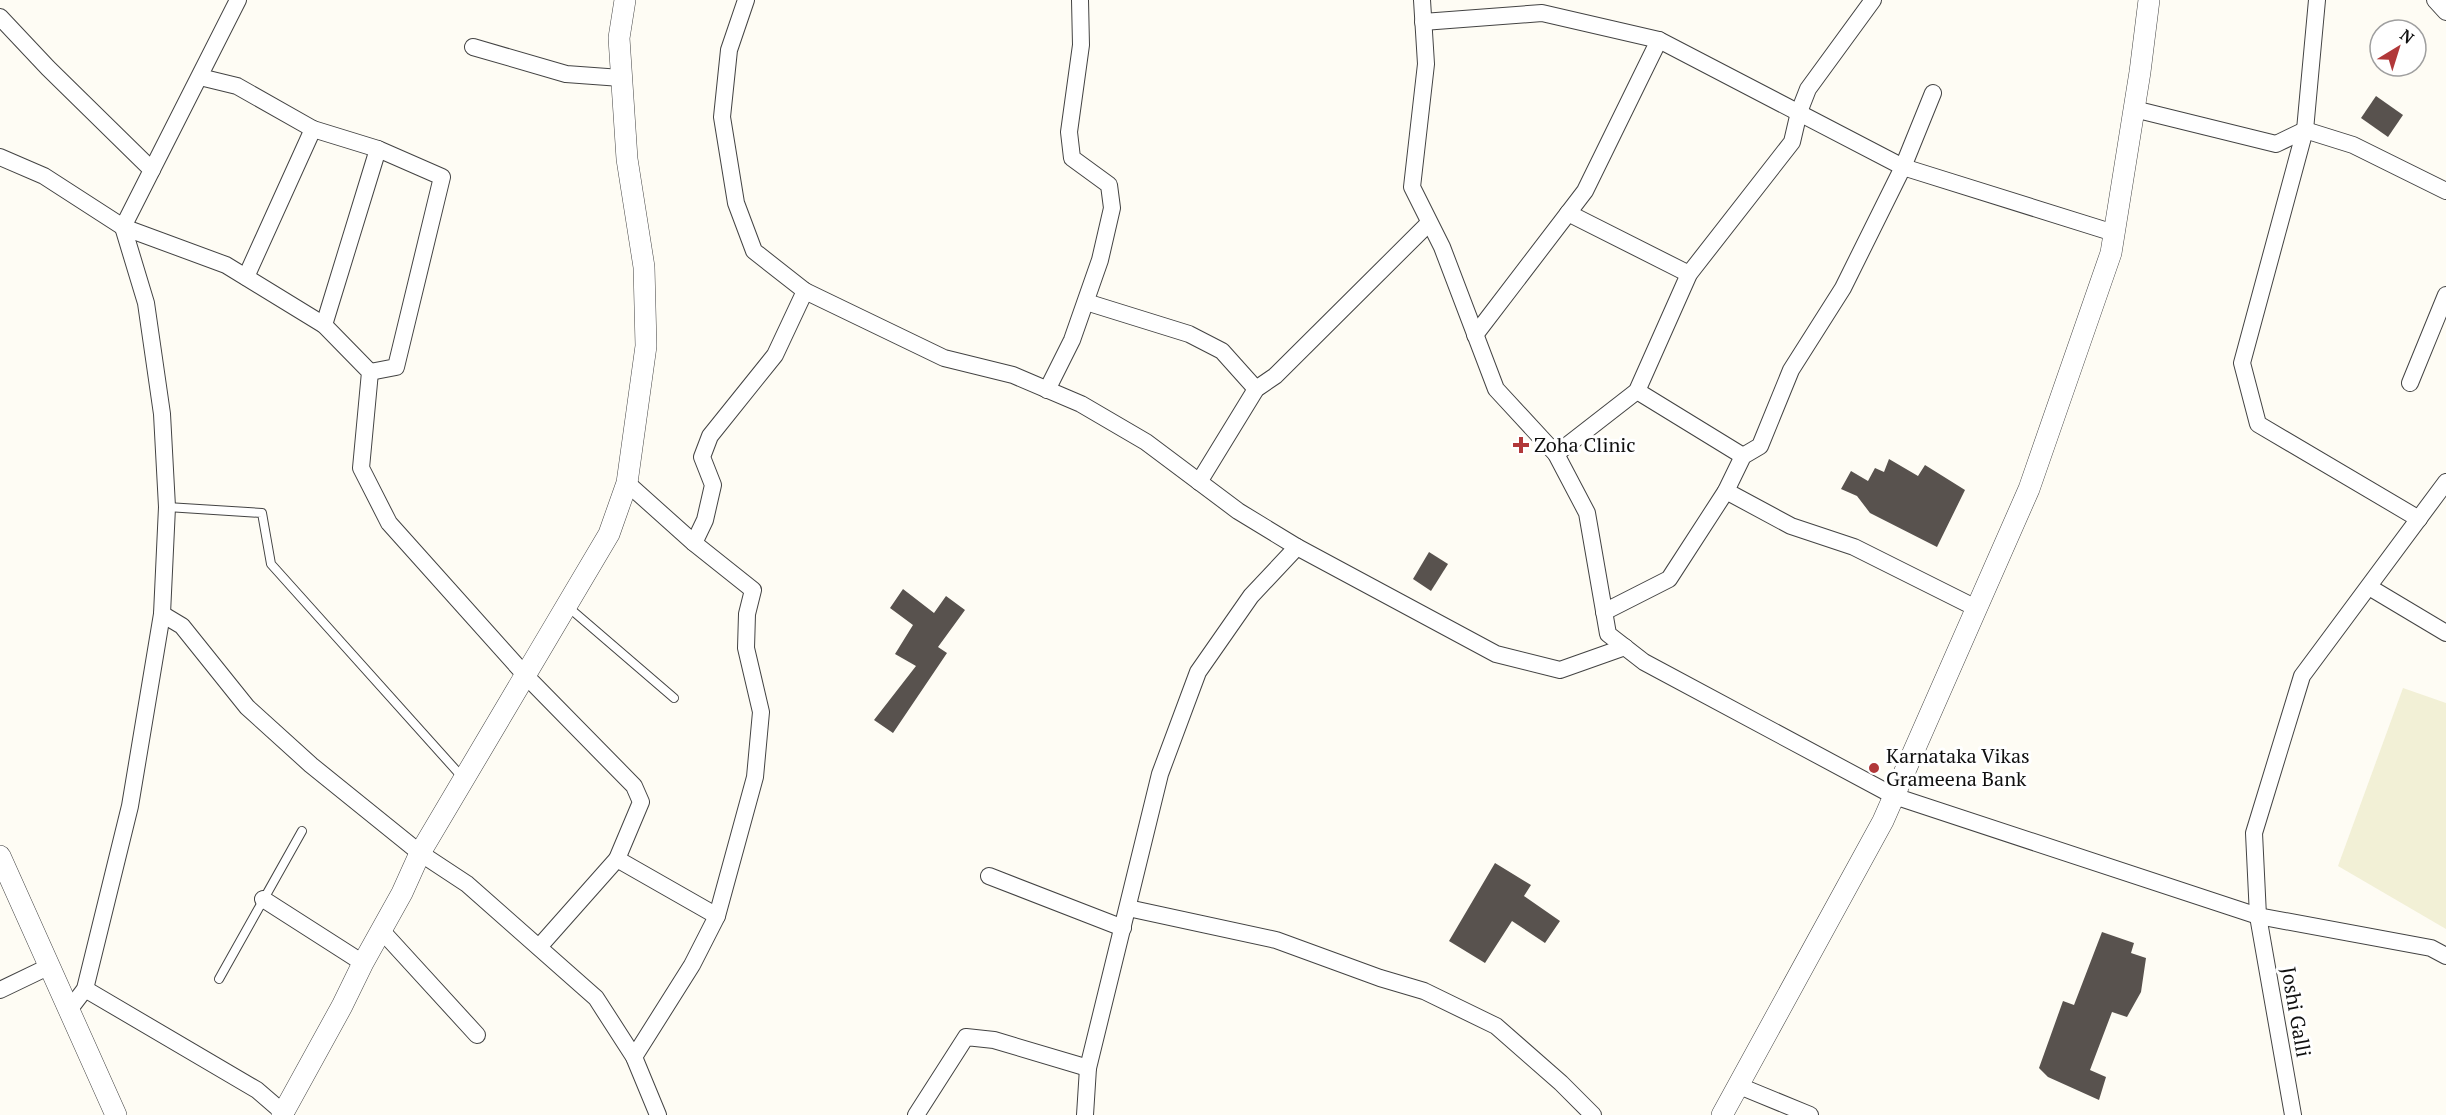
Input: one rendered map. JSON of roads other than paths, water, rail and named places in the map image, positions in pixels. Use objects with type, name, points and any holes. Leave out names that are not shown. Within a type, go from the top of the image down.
[{"type":"street","points":[[69,1010],[85,989],[130,806],[162,614],[167,507],[162,414],[146,303],[123,227],[238,0]]},
{"type":"street","points":[[85,989],[257,1090],[286,1114],[363,963],[402,893],[420,853],[609,534],[627,483],[646,346],[644,267],[627,159],[621,78],[619,38],[625,0]]},
{"type":"street","points":[[746,0],[729,50],[722,117],[736,203],[754,251],[805,291],[945,358],[1012,375],[1081,404],[1146,442],[1238,511],[1297,547],[1496,654],[1560,670],[1625,648]]},
{"type":"street","points":[[1047,390],[1072,340],[1086,302],[1100,260],[1112,208],[1109,185],[1072,158],[1069,132],[1081,45],[1080,0]]},
{"type":"street","points":[[1422,0],[1426,64],[1412,187],[1442,248],[1496,389],[1556,454],[1587,513],[1608,634],[1644,663],[1894,796],[2258,916],[2431,948],[2446,956]]},
{"type":"street","points":[[1556,454],[1637,391],[1689,274],[1792,142],[1799,112],[1808,89],[1873,0]]},
{"type":"street","points":[[1722,1115],[1883,821],[2029,489],[2110,253],[2149,0]]},
{"type":"street","points":[[2317,0],[2305,130],[2242,363],[2258,424],[2419,519]]},
{"type":"street","points":[[2435,0],[2446,12]]},
{"type":"street","points":[[1423,22],[1544,7],[1659,40],[1903,167],[2114,232]]},
{"type":"street","points":[[0,17],[48,69],[152,170]]},
{"type":"street","points":[[1475,335],[1586,191],[1659,40]]},
{"type":"street","points":[[472,47],[566,74],[621,78]]},
{"type":"street","points":[[200,77],[237,86],[313,129],[378,149],[442,177],[396,367],[370,372]]},
{"type":"street","points":[[1604,612],[1670,579],[1726,492],[1743,456],[1760,446],[1791,370],[1843,288],[1903,167],[1933,93]]},
{"type":"street","points":[[2134,109],[2276,144],[2305,130],[2353,145],[2446,191]]},
{"type":"street","points":[[246,277],[313,129]]},
{"type":"street","points":[[324,325],[378,149]]},
{"type":"street","points":[[0,156],[44,177],[123,227],[226,265],[324,325],[370,372],[361,468],[389,523],[526,676],[634,786],[641,802],[617,858],[539,947]]},
{"type":"street","points":[[1568,213],[1689,274]]},
{"type":"street","points":[[1199,482],[1256,388],[1275,376],[1429,223]]},
{"type":"street","points":[[694,543],[705,520],[713,485],[702,457],[710,436],[775,355],[805,291]]},
{"type":"street","points":[[2410,382],[2446,296]]},
{"type":"street","points":[[1086,302],[1189,334],[1222,351],[1256,388]]},
{"type":"street","points":[[1637,391],[1743,456]]},
{"type":"street","name":"Joshi Galli","points":[[2293,1115],[2258,916],[2254,833],[2302,676],[2446,482]]},
{"type":"street","points":[[627,483],[694,543],[753,590],[747,614],[746,648],[761,712],[755,777],[717,916],[692,965],[634,1057]]},
{"type":"street","points":[[1726,492],[1791,526],[1854,547],[1976,608]]},
{"type":"street","points":[[1085,1115],[1088,1068],[1160,774],[1198,672],[1251,596],[1297,547]]},
{"type":"street","points":[[2369,587],[2446,633]]},
{"type":"street","points":[[162,614],[182,626],[247,707],[311,765],[420,853],[467,884],[596,998],[634,1057],[658,1115]]},
{"type":"street","points":[[0,856],[116,1115]]},
{"type":"street","points":[[617,858],[717,916]]},
{"type":"street","points":[[989,876],[1123,928]]},
{"type":"street","points":[[263,899],[363,963]]},
{"type":"street","points":[[1128,908],[1275,940],[1380,978],[1424,991],[1496,1026],[1561,1083],[1593,1115]]},
{"type":"street","points":[[381,930],[477,1035]]},
{"type":"street","points":[[0,990],[50,966]]},
{"type":"street","points":[[916,1115],[966,1037],[994,1040],[1088,1068]]},
{"type":"street","points":[[1737,1084],[1809,1115]]},
{"type":"lane","points":[[167,507],[262,513],[271,564],[464,779]]},
{"type":"lane","points":[[567,606],[674,698]]},
{"type":"lane","points":[[219,979],[302,831]]},
{"type":"place","name":"Zoha Clinic","points":[[1521,445]]},
{"type":"place","name":"Karnataka Vikas Grameena Bank","points":[[1874,768]]}]
